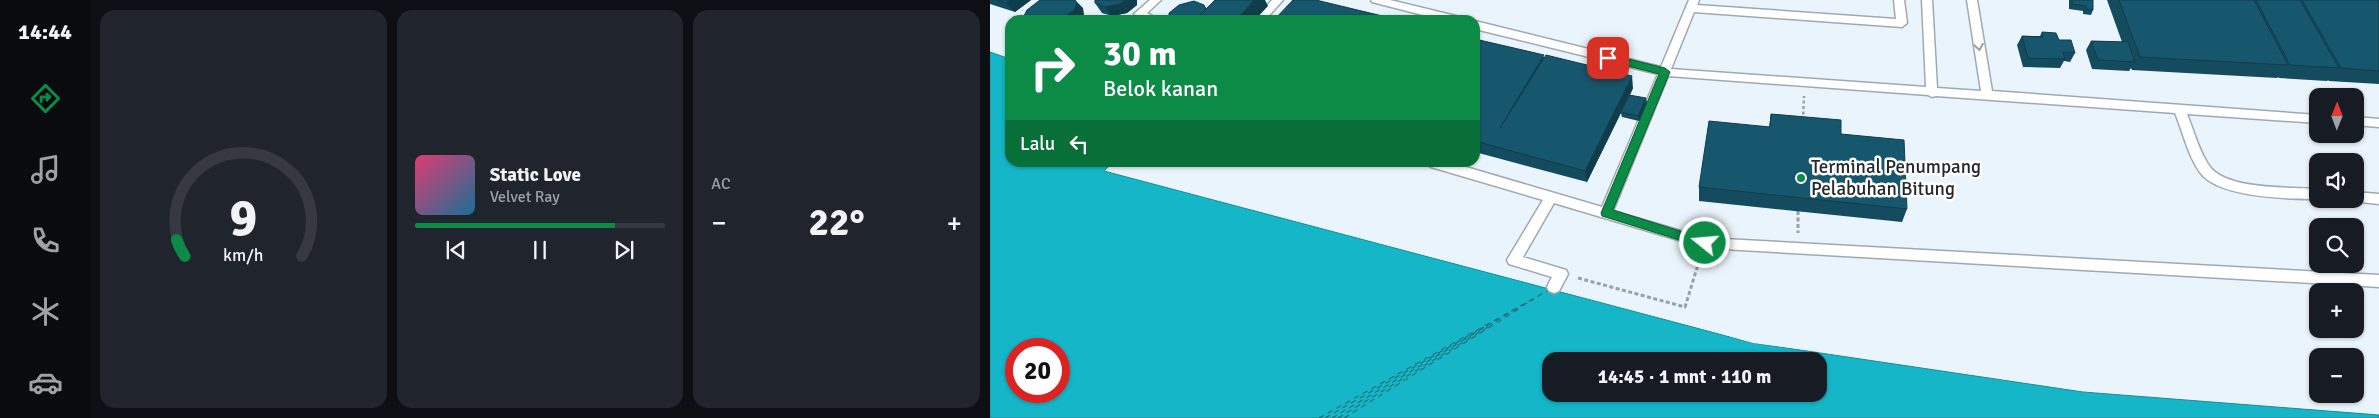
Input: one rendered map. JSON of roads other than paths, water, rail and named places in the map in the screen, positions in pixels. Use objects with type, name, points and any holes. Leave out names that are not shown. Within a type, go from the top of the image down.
[{"type":"lane","points":[[1139,14],[1156,0]]},
{"type":"lane","points":[[1263,15],[1278,0]]},
{"type":"lane","points":[[1376,0],[1436,15]]},
{"type":"lane","points":[[1606,213],[1693,4],[1902,23],[1899,0]]},
{"type":"lane","points":[[1917,0],[1927,0],[1932,92]]},
{"type":"lane","points":[[1972,0],[1987,94]]},
{"type":"lane","points":[[1480,26],[1665,72],[2309,118]]},
{"type":"lane","points":[[2179,108],[2206,172],[2218,182],[2238,187],[2309,193]]},
{"type":"lane","points":[[2364,122],[2379,123]]},
{"type":"lane","points":[[1447,167],[1705,243],[2379,282]]},
{"type":"lane","points":[[1551,197],[1514,260],[1561,274],[1554,287]]},
{"type":"lane","points":[[2364,198],[2379,199]]},
{"type":"water","points":[[990,52],[1005,57],[1005,167],[1108,167],[1104,171],[1753,343],[1814,352],[1542,352],[1542,402],[1827,402],[1827,354],[2083,392],[2379,415],[2379,418],[990,418]]},
{"type":"place","name":"Terminal Penumpang Pelabuhan Bitung","points":[[1801,178]]}]
